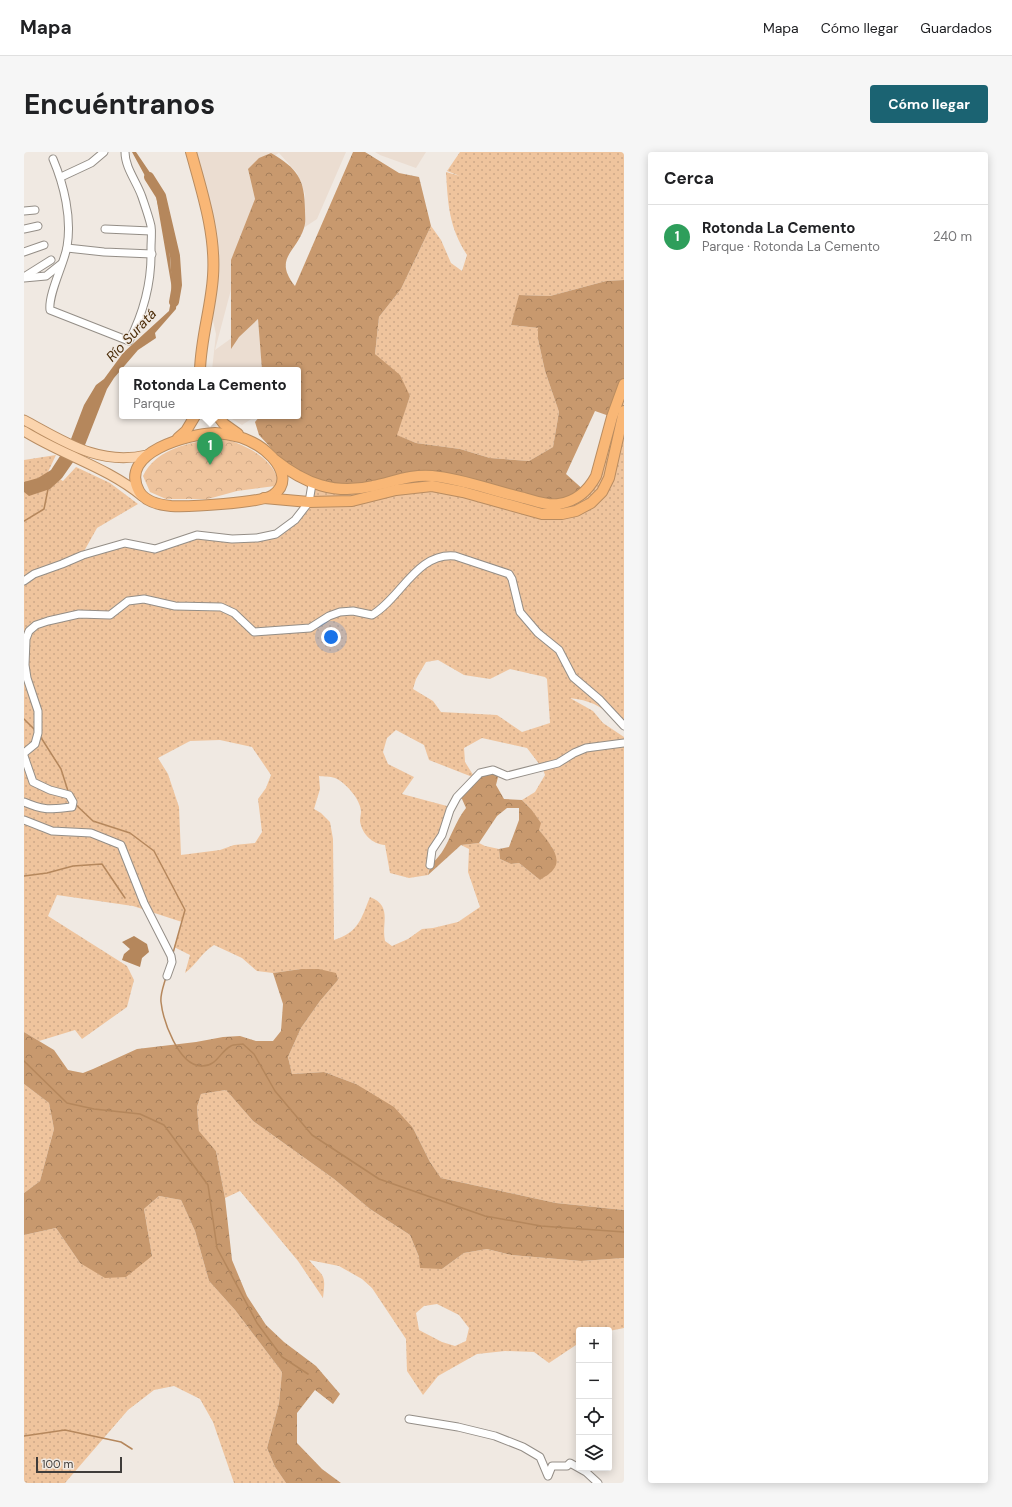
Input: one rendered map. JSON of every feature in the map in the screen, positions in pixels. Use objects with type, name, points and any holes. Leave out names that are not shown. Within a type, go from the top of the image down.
[{"type":"highway","points":[[191,152],[205,201],[214,258],[212,292],[203,333],[200,367]]},
{"type":"highway","points":[[205,367],[204,360],[206,322]]},
{"type":"highway","points":[[221,419],[232,431],[259,446],[288,470],[312,484],[338,490],[352,490],[411,476],[431,476],[453,479],[549,504],[568,502],[576,499],[586,492],[596,476],[612,417],[624,384]]},
{"type":"highway","points":[[243,437],[215,433],[192,435],[177,439],[147,455],[140,464],[136,474],[137,486],[144,498],[171,506],[186,506],[264,498],[309,502],[352,501],[396,490],[432,486],[463,492],[542,514],[562,514],[576,511],[591,503],[598,496],[609,478],[624,411]]},
{"type":"highway","points":[[177,439],[186,431],[193,419]]},
{"type":"highway","points":[[264,498],[275,494],[282,485],[283,473],[275,460]]},
{"type":"main road","points":[[24,420],[63,441],[101,456],[116,459],[132,459],[147,455]]},
{"type":"main road","points":[[24,431],[85,463],[111,474],[144,498]]},
{"type":"street","points":[[61,177],[91,163],[104,152]]},
{"type":"street","points":[[53,159],[61,177],[67,214],[67,248],[50,310],[129,341],[140,320],[143,310],[152,270],[152,254],[151,231],[142,196],[126,165],[125,152]]},
{"type":"street","points":[[24,211],[35,210]]},
{"type":"street","points":[[24,229],[38,226]]},
{"type":"street","points":[[105,230],[151,231]]},
{"type":"street","points":[[24,252],[44,244]]},
{"type":"street","points":[[67,248],[104,252],[152,254]]},
{"type":"street","points":[[24,277],[51,260]]},
{"type":"street","points":[[24,277],[46,276],[62,264]]},
{"type":"street","points":[[24,581],[34,574],[83,555],[125,543],[155,549],[197,535],[232,539],[257,538],[276,534],[295,520],[309,502],[312,484]]},
{"type":"street","points":[[24,753],[35,744],[38,733],[38,711],[27,678],[25,665],[26,639],[29,631],[36,625],[79,614],[110,615],[128,601],[138,599],[175,606],[221,607],[234,613],[254,632],[307,628],[340,612],[353,611],[372,615],[382,609],[419,569],[432,559],[446,555],[455,556],[509,574],[512,579],[520,612],[538,632],[559,650],[573,677],[600,700],[624,726]]},
{"type":"street","points":[[430,865],[432,850],[442,835],[450,810],[457,797],[480,773],[493,770],[507,776],[558,763],[574,752],[586,748],[624,743]]},
{"type":"street","points":[[24,756],[33,782],[50,790],[69,795],[73,802],[72,807],[51,810],[34,807],[24,802]]},
{"type":"street","points":[[24,820],[52,831],[91,833],[121,845],[144,902],[172,958],[167,976]]},
{"type":"street","points":[[409,1420],[458,1427],[495,1436],[523,1447],[540,1458],[547,1479]]},
{"type":"street","points":[[547,1479],[552,1466],[567,1466],[570,1463],[586,1472],[598,1483]]},
{"type":"shaded area","points":[[132,152],[136,152],[153,177],[169,245],[171,270],[177,293],[176,309],[155,333],[156,338],[138,350],[123,367],[119,367],[119,372],[107,389],[85,445],[62,478],[50,489],[29,496],[24,492],[24,482],[38,478],[51,470],[71,439],[84,405],[96,385],[104,379],[123,353],[169,311],[172,296],[171,283],[156,196]]},
{"type":"shaded area","points":[[195,152],[346,152],[317,219],[305,227],[305,194],[297,173],[279,153],[248,170],[255,199],[215,350],[258,319],[262,367],[212,367],[216,334],[212,316],[218,283],[217,259]]},
{"type":"shaded area","points":[[375,152],[426,152],[416,168]]},
{"type":"shaded area","points":[[232,419],[251,419],[242,425]]},
{"type":"shaded area","points":[[134,936],[147,944],[149,952],[142,958],[140,967],[122,960],[124,954],[130,949],[122,942]]},
{"type":"green space","points":[[353,152],[365,152],[399,173],[419,177],[431,226],[401,289],[379,317],[375,354],[400,375],[410,396],[397,435],[416,443],[460,449],[490,458],[529,461],[553,447],[559,412],[545,371],[538,339],[538,328],[511,325],[519,295],[550,296],[606,281],[624,280],[624,384],[612,417],[595,411],[566,474],[586,492],[558,504],[453,479],[397,479],[325,488],[285,463],[259,435],[255,422],[258,419],[301,419],[301,367],[262,367],[258,319],[239,337],[231,349],[231,260],[255,199],[248,169],[259,158],[271,153],[280,158],[293,169],[301,182],[305,199],[305,226],[286,262],[286,269],[295,286]]},
{"type":"green space","points":[[460,152],[624,152],[624,280],[606,281],[550,296],[520,295],[511,325],[538,328],[538,339],[545,371],[559,412],[553,447],[529,461],[490,458],[460,449],[416,443],[396,435],[410,396],[375,354],[379,317],[401,289],[431,226],[441,240],[451,263],[462,271],[467,255],[456,235],[450,215],[446,172],[460,176],[447,171]]},
{"type":"green space","points":[[624,384],[624,729],[606,712],[594,704],[579,699],[570,698],[593,711],[603,723],[624,737],[624,1210],[556,1203],[441,1178],[430,1162],[413,1128],[356,1084],[324,1072],[292,1074],[288,1057],[301,1028],[320,1001],[338,980],[319,969],[301,969],[273,973],[257,971],[242,958],[214,945],[206,951],[185,973],[190,955],[174,947],[182,922],[133,906],[57,895],[48,916],[127,966],[134,980],[127,1007],[82,1039],[75,1030],[39,1041],[24,1032],[24,460],[56,455],[48,472],[63,481],[76,467],[110,483],[138,504],[97,528],[83,553],[119,544],[164,547],[190,535],[233,541],[283,530],[309,502],[312,484],[411,476],[586,492]],"holes":[[[438,660],[464,675],[490,679],[510,669],[545,677],[547,679],[550,723],[522,732],[497,715],[441,712],[433,701],[413,689],[416,679],[426,662]],[[396,730],[424,745],[429,760],[475,778],[465,762],[464,748],[482,738],[527,748],[543,769],[545,775],[535,792],[522,800],[531,809],[539,830],[552,847],[540,880],[519,863],[511,864],[500,859],[499,849],[479,843],[461,845],[469,849],[468,872],[480,907],[458,922],[422,929],[408,939],[392,946],[385,941],[384,910],[377,901],[370,897],[361,918],[354,929],[342,937],[334,940],[333,839],[330,822],[321,813],[314,809],[320,789],[319,776],[333,777],[348,787],[360,806],[360,821],[365,834],[376,843],[385,845],[390,873],[409,878],[428,875],[432,850],[447,819],[447,806],[402,794],[414,777],[388,764],[383,752],[387,738]],[[220,740],[252,747],[271,775],[266,788],[258,799],[262,832],[255,843],[234,845],[220,850],[181,855],[179,807],[168,774],[158,758],[190,741]]]},
{"type":"green space","points":[[220,438],[238,443],[264,458],[275,473],[278,482],[275,486],[237,491],[208,499],[166,499],[150,492],[143,476],[149,466],[157,459],[176,448],[187,444]]},
{"type":"green space","points":[[480,773],[499,773],[496,785],[504,799],[522,800],[531,809],[541,823],[539,830],[553,849],[557,860],[553,870],[540,880],[519,863],[511,864],[500,859],[499,849],[509,847],[519,820],[519,808],[507,808],[497,816],[479,843],[461,845],[428,875],[432,865],[442,852],[466,808],[462,799],[458,797]]},
{"type":"green space","points":[[301,969],[319,969],[336,973],[338,980],[320,1001],[301,1028],[288,1057],[292,1074],[324,1072],[356,1084],[394,1107],[413,1128],[430,1162],[441,1178],[556,1203],[624,1210],[624,1258],[581,1261],[511,1255],[487,1249],[464,1253],[442,1269],[420,1268],[419,1257],[410,1235],[370,1209],[334,1179],[253,1121],[226,1090],[201,1094],[197,1107],[199,1131],[216,1151],[225,1198],[232,1260],[247,1296],[266,1325],[284,1342],[316,1366],[340,1394],[333,1404],[315,1390],[297,1413],[297,1443],[322,1469],[341,1483],[286,1483],[275,1467],[267,1448],[279,1403],[282,1372],[235,1310],[209,1281],[195,1231],[181,1200],[159,1196],[144,1209],[152,1256],[126,1277],[105,1278],[80,1263],[56,1228],[24,1235],[24,1193],[40,1181],[54,1129],[49,1103],[24,1084],[24,1032],[54,1050],[68,1070],[83,1073],[137,1049],[240,1036],[256,1041],[273,1041],[281,1031],[283,1004],[273,973]]},
{"type":"green space","points":[[24,1084],[49,1103],[54,1129],[40,1181],[24,1193]]},
{"type":"green space","points":[[226,1090],[253,1121],[334,1179],[370,1209],[410,1235],[419,1257],[442,1269],[464,1253],[487,1249],[511,1255],[581,1261],[624,1258],[624,1328],[612,1330],[612,1327],[576,1327],[576,1345],[549,1363],[534,1352],[505,1351],[477,1354],[438,1376],[423,1395],[407,1371],[406,1339],[372,1288],[362,1279],[339,1266],[309,1260],[323,1276],[323,1298],[298,1261],[240,1191],[225,1198],[216,1151],[199,1132],[197,1107],[201,1094]],"holes":[[[437,1304],[459,1315],[469,1328],[466,1341],[455,1346],[442,1342],[419,1330],[416,1313],[424,1306]]]},
{"type":"green space","points":[[159,1196],[181,1200],[195,1231],[209,1281],[235,1310],[282,1372],[279,1403],[267,1448],[275,1467],[286,1483],[234,1483],[213,1422],[200,1399],[174,1386],[154,1390],[128,1410],[65,1483],[24,1483],[24,1235],[56,1228],[80,1263],[152,1256],[144,1209]]},
{"type":"waterway","name":"Río Suratá","points":[[149,177],[161,196],[175,256],[177,285],[174,302]]},
{"type":"waterway","points":[[24,521],[44,509],[48,489]]},
{"type":"waterway","points":[[24,719],[35,730]]},
{"type":"waterway","points":[[40,736],[61,769],[68,791]]},
{"type":"waterway","points":[[75,804],[93,821],[130,833],[154,851],[185,910],[173,953]]},
{"type":"waterway","points":[[24,876],[47,873],[73,866],[102,864],[125,898]]},
{"type":"waterway","points":[[166,977],[161,996],[162,1010],[168,1030],[185,1058],[193,1064],[206,1066],[215,1061],[227,1048],[234,1045],[243,1044],[254,1054],[275,1091],[312,1135],[379,1179],[485,1216],[541,1226],[624,1232]]},
{"type":"waterway","points":[[24,1061],[67,1103],[94,1109],[140,1114],[164,1125],[208,1185],[217,1248],[257,1323],[282,1357],[308,1374]]},
{"type":"waterway","points":[[24,1436],[65,1430],[121,1442],[132,1449]]},
{"type":"place","name":"Rotonda La Cemento","points":[[210,465]]}]
